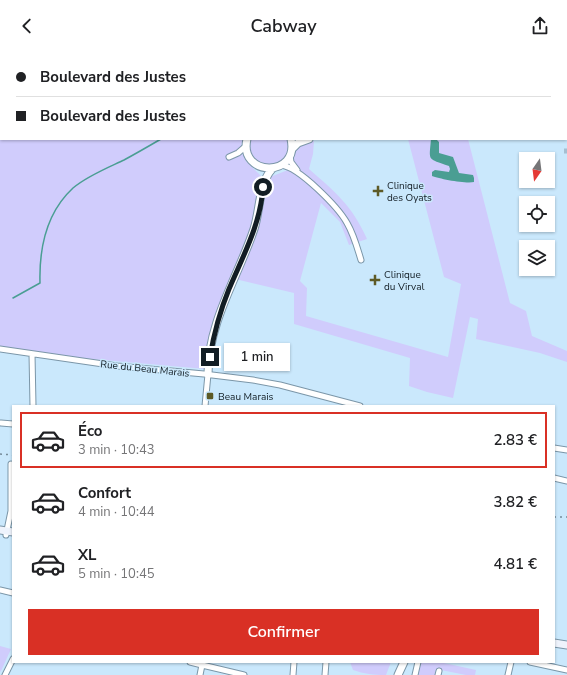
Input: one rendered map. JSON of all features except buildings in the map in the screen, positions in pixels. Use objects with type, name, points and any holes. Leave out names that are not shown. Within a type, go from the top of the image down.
[{"type":"main road","points":[[555,643],[567,645]]},
{"type":"main road","points":[[555,647],[567,650]]},
{"type":"street","points":[[291,140],[292,164],[304,178]]},
{"type":"street","points":[[256,165],[263,168],[272,169],[281,165],[286,161],[298,143],[306,140]]},
{"type":"street","points":[[246,142],[249,158]]},
{"type":"street","points":[[246,142],[238,153],[229,157],[241,156],[249,158],[256,165],[263,177],[262,192]]},
{"type":"street","points":[[281,165],[290,168],[304,178],[333,204],[345,219],[354,238],[361,260]]},
{"type":"street","points":[[205,405],[211,352],[218,322],[226,297],[254,229],[266,178],[272,169]]},
{"type":"street","name":"Rue du Beau Marais","points":[[0,349],[117,366],[208,374],[280,385],[356,405]]},
{"type":"street","points":[[32,354],[33,405]]},
{"type":"street","points":[[1,423],[12,424]]},
{"type":"street","points":[[555,448],[567,450]]},
{"type":"street","points":[[6,533],[11,511],[11,464]]},
{"type":"street","points":[[555,478],[567,481]]},
{"type":"street","points":[[0,590],[12,593]]},
{"type":"street","points":[[5,675],[12,661]]},
{"type":"street","points":[[194,663],[244,675]]},
{"type":"street","points":[[294,663],[294,675]]},
{"type":"street","points":[[325,675],[326,663]]},
{"type":"street","points":[[393,675],[399,663]]},
{"type":"street","points":[[398,675],[404,663]]},
{"type":"street","points":[[415,675],[418,663]]},
{"type":"street","points":[[508,675],[511,663]]},
{"type":"street","points":[[535,663],[567,670]]},
{"type":"street","points":[[200,675],[202,665]]},
{"type":"shaded area","points":[[0,140],[243,140],[240,149],[246,161],[261,176],[260,189],[270,177],[288,170],[296,151],[302,143],[314,141],[313,154],[309,169],[335,192],[349,208],[367,239],[349,245],[340,222],[321,203],[300,281],[307,288],[306,316],[448,357],[461,284],[444,277],[408,140],[468,140],[510,303],[526,311],[532,336],[567,351],[567,362],[540,353],[476,339],[478,319],[470,317],[453,398],[427,392],[409,386],[410,358],[294,324],[294,293],[231,278],[221,300],[211,334],[205,369],[81,358],[0,346]]},
{"type":"shaded area","points":[[251,140],[288,140],[288,150],[284,158],[278,163],[261,163],[255,158],[251,150]]},
{"type":"shaded area","points":[[431,140],[437,140],[439,142],[439,153],[453,157],[459,173],[473,175],[474,182],[453,181],[432,176],[432,172],[435,170],[449,172],[450,169],[449,166],[433,160],[430,156]]},
{"type":"shaded area","points":[[0,646],[11,649],[0,672]]},
{"type":"shaded area","points":[[350,663],[391,663],[386,675],[369,674],[353,670]]},
{"type":"shaded area","points":[[421,663],[444,663],[476,670],[475,675],[466,675],[436,669],[435,675],[418,675]]},
{"type":"waterway","points":[[13,298],[40,283],[41,256],[46,231],[56,208],[73,188],[97,172],[124,160],[159,140]]},
{"type":"railway","points":[[0,454],[12,455]]},
{"type":"railway","points":[[555,517],[567,517]]},
{"type":"place","name":"Clinique des Oyats","points":[[378,191]]},
{"type":"place","name":"Clinique du Virval","points":[[375,280]]},
{"type":"place","name":"Beau Marais","points":[[210,396]]},
{"type":"route","points":[[210,357],[215,331],[222,307],[254,229],[263,187]]}]
